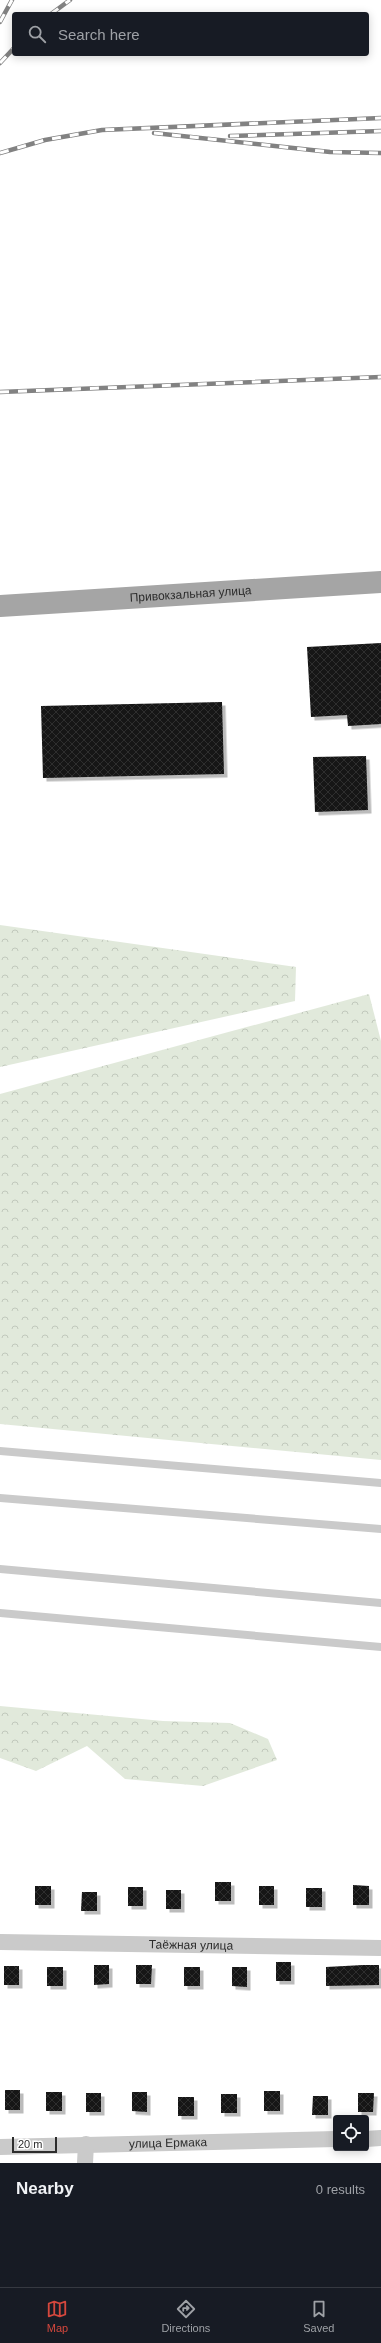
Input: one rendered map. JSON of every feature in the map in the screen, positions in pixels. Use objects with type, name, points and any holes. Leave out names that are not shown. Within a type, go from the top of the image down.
[{"type":"main road","name":"Привокзальная улица","points":[[0,606],[381,582]]},
{"type":"street","name":"Таёжная улица","points":[[0,1942],[381,1948]]},
{"type":"street","points":[[369,2139],[381,2138]]},
{"type":"street","name":"улица Ермака","points":[[0,2147],[333,2139]]},
{"type":"street","points":[[85,2163],[86,2144]]},
{"type":"lane","points":[[0,1451],[381,1483]]},
{"type":"lane","points":[[0,1498],[381,1529]]},
{"type":"lane","points":[[0,1569],[381,1603]]},
{"type":"lane","points":[[0,1612],[381,1647]]},
{"type":"green space","points":[[0,925],[296,967],[295,1001],[0,1067]]},
{"type":"green space","points":[[369,994],[381,1041],[381,1460],[0,1424],[0,1094]]},
{"type":"green space","points":[[0,1706],[163,1721],[230,1723],[268,1739],[277,1760],[203,1786],[125,1779],[87,1746],[36,1771],[0,1758]]},
{"type":"building","points":[[381,643],[381,724],[348,726],[347,715],[311,717],[307,647]]},
{"type":"building","points":[[222,702],[224,774],[43,778],[41,706]]},
{"type":"building","points":[[366,756],[368,810],[315,812],[313,757]]},
{"type":"building","points":[[215,1882],[231,1882],[231,1901],[215,1901]]},
{"type":"building","points":[[353,1885],[369,1886],[369,1905],[353,1905]]},
{"type":"building","points":[[35,1886],[51,1886],[51,1905],[35,1905]]},
{"type":"building","points":[[259,1886],[274,1886],[274,1905],[259,1905]]},
{"type":"building","points":[[128,1887],[143,1887],[143,1906],[128,1906]]},
{"type":"building","points":[[306,1888],[322,1888],[322,1907],[306,1907]]},
{"type":"building","points":[[166,1890],[181,1890],[181,1909],[166,1909]]},
{"type":"building","points":[[82,1892],[97,1892],[97,1911],[81,1911]]},
{"type":"building","points":[[276,1962],[291,1962],[291,1981],[276,1981]]},
{"type":"building","points":[[94,1965],[109,1965],[109,1984],[94,1985]]},
{"type":"building","points":[[136,1965],[152,1965],[151,1984],[136,1984]]},
{"type":"building","points":[[379,1965],[379,1985],[326,1986],[326,1967]]},
{"type":"building","points":[[4,1966],[19,1966],[19,1985],[4,1985]]},
{"type":"building","points":[[47,1967],[63,1967],[63,1986],[47,1986]]},
{"type":"building","points":[[184,1967],[200,1967],[200,1986],[184,1986]]},
{"type":"building","points":[[232,1967],[247,1967],[247,1987],[232,1986]]},
{"type":"building","points":[[5,2090],[20,2090],[20,2110],[5,2110]]},
{"type":"building","points":[[264,2091],[280,2091],[280,2111],[264,2111]]},
{"type":"building","points":[[46,2092],[62,2092],[62,2111],[46,2111]]},
{"type":"building","points":[[132,2092],[147,2092],[147,2112],[132,2111]]},
{"type":"building","points":[[86,2093],[101,2093],[101,2112],[86,2112]]},
{"type":"building","points":[[358,2093],[374,2093],[373,2112],[358,2112]]},
{"type":"building","points":[[221,2094],[237,2094],[237,2113],[221,2113]]},
{"type":"building","points":[[313,2096],[328,2096],[328,2115],[312,2115]]},
{"type":"building","points":[[178,2097],[194,2097],[194,2116],[178,2116]]},
{"type":"railway","points":[[0,22],[12,0]]},
{"type":"railway","points":[[54,12],[70,0]]},
{"type":"railway","points":[[0,63],[12,50]]},
{"type":"railway","points":[[0,153],[45,140],[102,130],[381,118]]},
{"type":"railway","points":[[230,136],[381,131]]},
{"type":"railway","points":[[154,133],[330,152],[381,153]]},
{"type":"railway","points":[[0,392],[381,377]]}]
